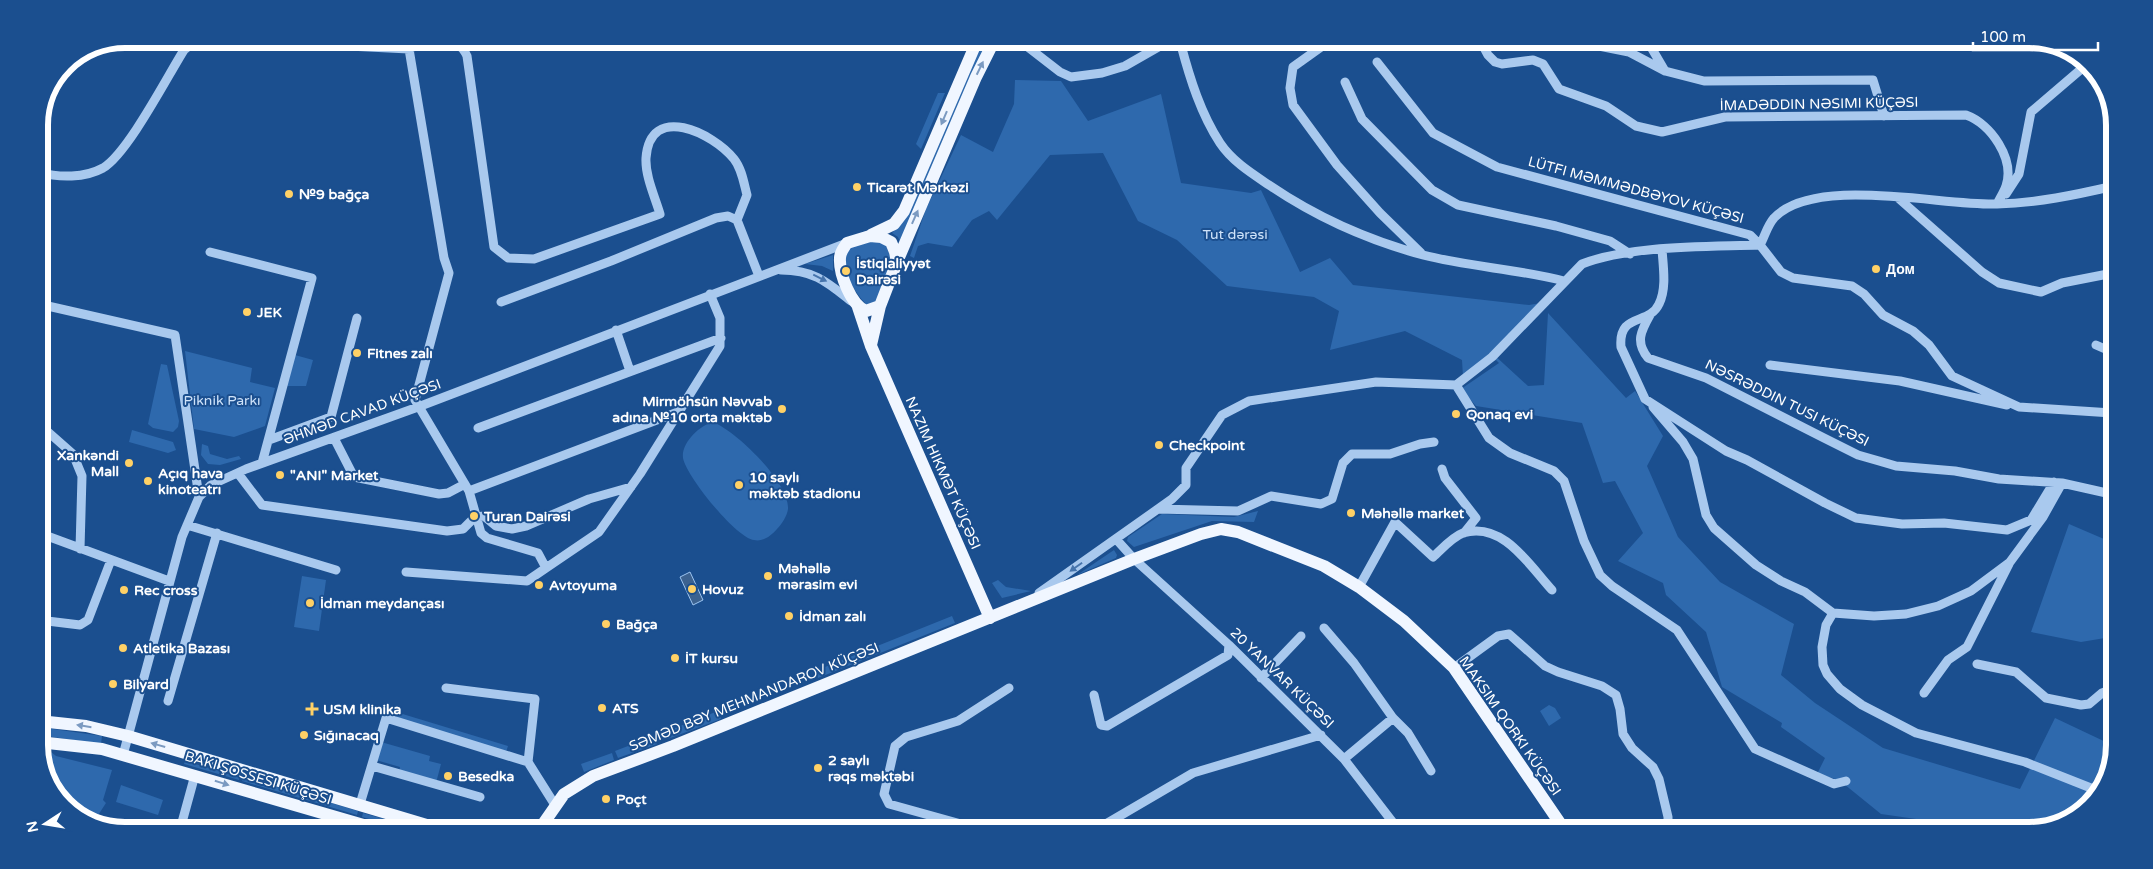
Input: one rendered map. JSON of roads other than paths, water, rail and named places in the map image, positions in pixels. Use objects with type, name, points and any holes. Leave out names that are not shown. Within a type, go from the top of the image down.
[{"type":"main road","points":[[880,306],[866,311],[858,306],[840,264],[841,252],[847,243],[870,236],[894,224],[904,211],[974,48]]},
{"type":"main road","points":[[871,346],[880,306],[897,262],[976,77],[990,48]]},
{"type":"main road","points":[[870,236],[881,237],[891,242],[897,262]]},
{"type":"main road","name":"NAZIM HIKMƏT KÜÇƏSI","points":[[858,306],[871,346],[990,617]]},
{"type":"main road","name":"SƏMƏD BƏY MEHMANDAROV KÜÇƏSI","points":[[552,816],[570,788],[593,776],[673,746],[1134,559],[1201,534],[1221,529]]},
{"type":"main road","name":"MAKSIM QORKI KÜÇƏSI","points":[[1221,529],[1238,532],[1324,566],[1359,587],[1404,621],[1454,668],[1559,822]]},
{"type":"main road","points":[[48,722],[86,726],[128,736],[417,822]]},
{"type":"main road","points":[[48,743],[102,749],[141,759],[354,822]]},
{"type":"street","points":[[48,175],[90,173],[103,168],[113,160],[125,145],[187,48]]},
{"type":"street","points":[[382,48],[409,49],[448,273],[415,400],[467,488],[474,505],[475,517],[481,533],[487,538],[538,553],[546,568]]},
{"type":"street","points":[[462,48],[467,56],[494,247],[508,258],[534,259],[660,214],[648,175],[646,158],[650,139],[661,128],[672,125],[687,128],[717,144],[734,159],[740,169],[747,195],[737,220],[759,276]]},
{"type":"street","points":[[1029,48],[1060,72],[1071,77],[1086,76],[1125,66],[1156,48]]},
{"type":"street","points":[[1182,48],[1190,76],[1207,120],[1221,144],[1244,169],[1299,205],[1337,226],[1423,255],[1530,272],[1564,282]]},
{"type":"street","points":[[1320,48],[1293,67],[1290,88],[1293,104],[1337,165],[1380,213],[1423,255]]},
{"type":"street","name":"İMADƏDDIN NƏSIMI KÜÇƏSI","points":[[1484,48],[1495,62],[1502,64],[1533,60],[1542,64],[1559,89],[1606,106],[1636,126],[1662,132],[1725,117],[1919,117],[1950,114],[1976,119],[1993,136],[2004,155],[2006,185],[1998,204]]},
{"type":"street","points":[[1609,48],[1629,52],[1665,71],[1704,81],[1873,80],[1884,116]]},
{"type":"street","points":[[1652,48],[1665,71]]},
{"type":"street","name":"LÜTFI MƏMMƏDBƏYOV KÜÇƏSI","points":[[1377,62],[1433,133],[1466,152],[1497,166],[1750,235],[1760,245]]},
{"type":"street","points":[[1998,204],[2019,174],[2031,112],[2082,69]]},
{"type":"street","points":[[1345,82],[1362,119],[1432,190],[1445,199],[1477,210],[1556,226],[1610,241],[1630,254]]},
{"type":"street","points":[[1760,245],[1774,218],[1804,202],[1844,195],[1998,204],[2054,200],[2105,188]]},
{"type":"street","points":[[1897,197],[1982,272],[1999,283],[2041,292],[2062,283],[2105,275]]},
{"type":"street","points":[[501,302],[716,218],[728,216],[737,220]]},
{"type":"street","name":"ƏHMƏD CAVAD KÜÇƏSI","points":[[123,755],[169,581],[187,525],[199,497],[211,485],[262,463],[418,407],[847,243]]},
{"type":"street","points":[[1024,604],[1158,509],[1186,486],[1186,468],[1222,415],[1249,401],[1376,382],[1456,385],[1492,357],[1582,264],[1601,256],[1662,249],[1760,245]]},
{"type":"street","points":[[1760,245],[1780,272],[1793,278],[1852,286],[1864,294],[1883,315],[1913,331],[1929,345],[1952,376],[2019,407]]},
{"type":"street","points":[[1662,249],[1663,286],[1659,304],[1650,315],[1630,322],[1625,327],[1620,340],[1624,356],[1645,399],[1683,442],[1693,459],[1706,515],[1714,528],[1756,565],[1805,592],[1832,613],[1906,614],[1938,606],[1971,591],[2010,562]]},
{"type":"street","points":[[210,252],[312,278],[262,463]]},
{"type":"street","points":[[773,270],[804,271],[817,276],[827,281],[858,306]]},
{"type":"street","points":[[406,572],[527,581],[599,532],[631,487],[720,346],[720,318],[710,294]]},
{"type":"street","points":[[48,306],[175,335],[199,497]]},
{"type":"street","name":"NƏSRƏDDIN TUSI KÜÇƏSI","points":[[1650,315],[1639,340],[1642,351],[1648,358],[1706,378],[1858,455],[1896,466],[1955,471],[2000,479],[2058,482],[2106,493]]},
{"type":"street","points":[[269,440],[331,417],[357,318]]},
{"type":"street","points":[[616,330],[630,372]]},
{"type":"street","points":[[478,428],[721,338]]},
{"type":"street","points":[[2096,345],[2105,349]]},
{"type":"street","points":[[1770,365],[1900,381],[2019,407],[2105,413]]},
{"type":"street","points":[[1456,385],[1489,438],[1503,448],[1554,471],[1564,481],[1584,540],[1600,575],[1612,586],[1677,630],[1756,749],[1834,784],[1846,781]]},
{"type":"street","points":[[1645,399],[1726,451],[1748,460],[1824,503],[1856,518],[1902,524],[1944,523],[2007,530],[2031,520],[2058,482]]},
{"type":"street","points":[[334,438],[354,478],[439,494],[467,488],[678,412]]},
{"type":"street","points":[[48,432],[72,454],[82,476],[80,549]]},
{"type":"street","points":[[1158,509],[1238,511],[1271,496],[1321,504],[1332,498],[1343,463],[1352,454],[1390,454],[1420,444],[1434,442]]},
{"type":"street","points":[[1359,587],[1395,522],[1433,557],[1464,533],[1476,518],[1445,478],[1442,469]]},
{"type":"street","points":[[240,476],[262,505],[446,531],[463,529],[475,517],[484,516],[496,526],[512,529],[526,526],[589,499],[631,487]]},
{"type":"street","points":[[1924,693],[1948,660],[1968,647],[2010,562],[2043,517],[2058,482]]},
{"type":"street","points":[[187,525],[336,570]]},
{"type":"street","points":[[1464,533],[1489,531],[1496,534],[1507,542],[1552,590]]},
{"type":"street","points":[[168,701],[217,533]]},
{"type":"street","points":[[48,537],[169,581]]},
{"type":"street","name":"20 YANVAR KÜÇƏSI","points":[[1116,539],[1134,559],[1229,645],[1321,735],[1344,759],[1393,822]]},
{"type":"street","points":[[48,621],[80,625],[88,620],[111,560]]},
{"type":"street","points":[[1832,613],[1826,625],[1822,647],[1823,665],[1827,674],[1840,689],[1862,704],[1916,733],[2025,762],[2092,788]]},
{"type":"street","points":[[1324,628],[1354,663],[1393,718],[1408,733],[1430,771]]},
{"type":"street","points":[[1454,668],[1498,636],[1509,634],[1545,666],[1602,686],[1616,695],[1623,734],[1632,748],[1653,767],[1659,779],[1668,822]]},
{"type":"street","points":[[1261,678],[1301,636]]},
{"type":"street","points":[[1094,695],[1101,725],[1107,726],[1228,655],[1229,645]]},
{"type":"street","points":[[1978,664],[2016,672],[2046,698],[2081,706],[2090,704],[2106,692]]},
{"type":"street","points":[[446,688],[535,699],[528,762],[552,816]]},
{"type":"street","points":[[955,822],[892,806],[887,801],[884,794],[885,786],[895,746],[906,737],[958,721],[1009,688]]},
{"type":"street","points":[[360,804],[386,718],[528,762]]},
{"type":"street","points":[[1344,759],[1393,718]]},
{"type":"street","points":[[1109,822],[1193,772],[1321,735]]},
{"type":"street","points":[[372,766],[480,797]]},
{"type":"street","points":[[182,822],[195,775]]},
{"type":"place","name":"Ticarət Mərkəzi","points":[[857,187]]},
{"type":"place","name":"№9 bağça","points":[[289,194]]},
{"type":"place","name":"Дом","points":[[1876,269]]},
{"type":"place","name":"İstiqlaliyyət Dairəsi","points":[[846,271]]},
{"type":"place","name":"JEK","points":[[247,312]]},
{"type":"place","name":"Fitnes zalı","points":[[357,353]]},
{"type":"place","name":"Mirmöhsün Nəvvab adına №10 orta məktəb","points":[[782,409]]},
{"type":"place","name":"Qonaq evi","points":[[1456,414]]},
{"type":"place","name":"Checkpoint","points":[[1159,445]]},
{"type":"place","name":"Xankəndi Mall","points":[[129,463]]},
{"type":"place","name":"\"ANI\" Market","points":[[280,475]]},
{"type":"place","name":"Açıq hava kinoteatrı","points":[[148,481]]},
{"type":"place","name":"10 saylı məktəb stadionu","points":[[739,485]]},
{"type":"place","name":"Məhəllə market","points":[[1351,513]]},
{"type":"place","name":"Turan Dairəsi","points":[[474,516]]},
{"type":"place","name":"Məhəllə mərasim evi","points":[[768,576]]},
{"type":"place","name":"Avtoyuma","points":[[539,585]]},
{"type":"place","name":"Hovuz","points":[[692,589]]},
{"type":"place","name":"Rec cross","points":[[124,590]]},
{"type":"place","name":"İdman meydançası","points":[[310,603]]},
{"type":"place","name":"İdman zalı","points":[[789,616]]},
{"type":"place","name":"Bağça","points":[[606,624]]},
{"type":"place","name":"Atletika Bazası","points":[[123,648]]},
{"type":"place","name":"İT kursu","points":[[675,658]]},
{"type":"place","name":"Bilyard","points":[[113,684]]},
{"type":"place","name":"ATS","points":[[602,708]]},
{"type":"place","name":"USM klinika","points":[[312,709]]},
{"type":"place","name":"Sığınacaq","points":[[304,735]]},
{"type":"place","name":"2 saylı rəqs məktəbi","points":[[818,768]]},
{"type":"place","name":"Besedka","points":[[448,776]]},
{"type":"place","name":"Poçt","points":[[606,799]]},
{"type":"park label","name":"Tut dərəsi","points":[[1235,234]]},
{"type":"park label","name":"Piknik Parkı","points":[[222,400]]}]
